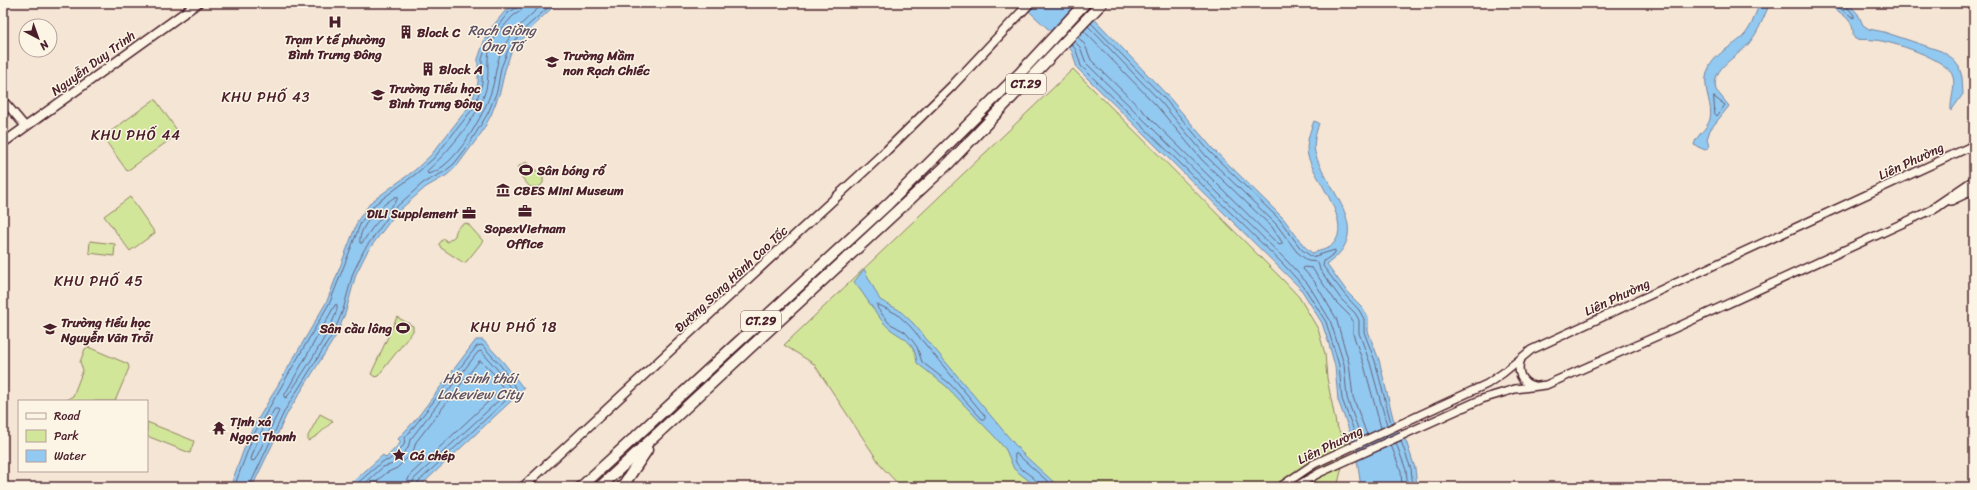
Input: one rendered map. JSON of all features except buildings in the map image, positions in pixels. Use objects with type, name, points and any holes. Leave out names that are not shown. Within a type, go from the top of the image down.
[{"type":"highway","name":"CT.29","points":[[582,487],[888,204],[1021,72],[1085,3]]},
{"type":"highway","name":"CT.29","points":[[600,487],[949,163],[1102,3]]},
{"type":"highway","points":[[1933,209],[1974,182]]},
{"type":"highway","points":[[622,487],[644,453],[677,416]]},
{"type":"main road","name":"Nguyễn Duy Trinh","points":[[3,143],[198,3]]},
{"type":"main road","name":"Đường Song Hành Cao Tốc","points":[[523,487],[834,200],[952,86],[1030,3]]},
{"type":"street","points":[[3,100],[25,126]]},
{"type":"street","name":"Liên Phường","points":[[1280,487],[1314,464],[1487,384],[1504,373],[1523,356],[1534,349],[1974,145]]},
{"type":"street","name":"Liên Phường","points":[[1296,487],[1319,473],[1492,395],[1515,389],[1536,387],[1546,384],[1673,329],[1974,190]]},
{"type":"street","points":[[1523,356],[1519,366],[1521,376],[1527,383],[1536,387]]},
{"type":"green space","points":[[1073,69],[1299,297],[1318,329],[1325,354],[1327,378],[1336,424],[1347,447],[1337,487],[901,487],[882,467],[814,364],[784,345]]},
{"type":"green space","points":[[155,99],[179,133],[127,171],[103,137]]},
{"type":"green space","points":[[527,162],[543,177],[543,183],[539,187],[530,187],[518,173],[519,166]]},
{"type":"green space","points":[[130,197],[155,233],[130,251],[104,216]]},
{"type":"green space","points":[[467,223],[483,241],[464,263],[441,248],[439,244],[444,238],[447,242],[455,236],[459,227],[462,224]]},
{"type":"green space","points":[[90,241],[115,244],[114,256],[89,253]]},
{"type":"green space","points":[[397,317],[413,326],[413,331],[378,376],[375,377],[371,374]]},
{"type":"green space","points":[[88,347],[128,364],[129,368],[115,400],[66,400],[73,396],[83,370],[80,362],[85,349]]},
{"type":"green space","points":[[320,414],[333,421],[318,435],[308,441],[308,436]]},
{"type":"green space","points":[[148,422],[194,441],[190,453],[148,436]]},
{"type":"water","name":"Rạch Giồng Ông Tố","points":[[518,3],[562,3],[553,7],[539,20],[511,52],[500,92],[491,115],[482,132],[457,166],[447,175],[426,187],[396,213],[367,252],[356,274],[346,311],[337,334],[288,412],[252,487],[230,487],[250,433],[327,301],[358,220],[371,202],[415,170],[431,155],[471,104],[478,83],[478,59],[487,33],[506,10]]},
{"type":"water","points":[[1020,3],[1079,3],[1167,95],[1213,149],[1283,218],[1304,246],[1312,253],[1332,245],[1338,236],[1339,225],[1331,201],[1312,166],[1307,152],[1308,138],[1314,121],[1319,123],[1314,143],[1316,156],[1338,198],[1348,225],[1347,238],[1341,251],[1327,264],[1348,293],[1363,308],[1368,318],[1368,331],[1379,360],[1393,418],[1398,430],[1406,441],[1415,468],[1417,487],[1361,487],[1355,446],[1338,400],[1335,366],[1329,344],[1322,323],[1301,289],[1077,68],[1072,51]]},
{"type":"water","points":[[1761,3],[1770,3],[1756,33],[1750,42],[1721,69],[1717,75],[1715,82],[1716,90],[1729,106],[1710,130],[1707,139],[1709,147],[1705,150],[1694,145],[1697,138],[1709,123],[1711,114],[1706,88],[1706,77],[1709,68],[1719,55],[1743,36],[1750,27]]},
{"type":"water","points":[[1824,3],[1848,3],[1858,14],[1863,25],[1869,29],[1884,32],[1941,51],[1952,58],[1959,67],[1962,77],[1963,94],[1951,111],[1954,81],[1949,70],[1931,58],[1905,47],[1882,41],[1855,39],[1852,26],[1848,19]]},
{"type":"water","points":[[864,269],[880,300],[899,310],[913,323],[1022,453],[1059,487],[1037,487],[1014,469],[1006,450],[995,437],[946,386],[917,363],[915,354],[909,342],[894,332],[883,322],[854,282]]},
{"type":"water","name":"Hồ sinh thái Lakeview City","points":[[476,340],[483,340],[504,363],[524,389],[419,487],[347,487],[383,455],[386,458],[401,442],[398,439],[417,418]]},
{"type":"place","name":"Trạm Y tế phường Bình Trưng Đông","points":[[335,22]]},
{"type":"place","name":"Block C","points":[[406,32]]},
{"type":"place","name":"Trường Mầm non Rạch Chiếc","points":[[552,62]]},
{"type":"place","name":"Block A","points":[[428,69]]},
{"type":"place","name":"Trường Tiểu học Bình Trưng Đông","points":[[378,95]]},
{"type":"place","name":"Sân bóng rổ","points":[[526,170]]},
{"type":"place","name":"CBES Mini Museum","points":[[503,190]]},
{"type":"place","name":"SopexVietnam Office","points":[[525,211]]},
{"type":"place","name":"DiLi Supplement","points":[[469,213]]},
{"type":"place","name":"Sân cầu lông","points":[[403,328]]},
{"type":"place","name":"Trường tiểu học Nguyễn Văn Trỗi","points":[[50,329]]},
{"type":"place","name":"Tịnh xá Ngọc Thanh","points":[[219,428]]},
{"type":"place","name":"Cá chép","points":[[399,455]]},
{"type":"district","name":"KHU PHỐ 43","points":[[266,97]]},
{"type":"district","name":"KHU PHỐ 44","points":[[136,135]]},
{"type":"district","name":"KHU PHỐ 45","points":[[99,281]]},
{"type":"district","name":"KHU PHỐ 18","points":[[514,327]]}]
